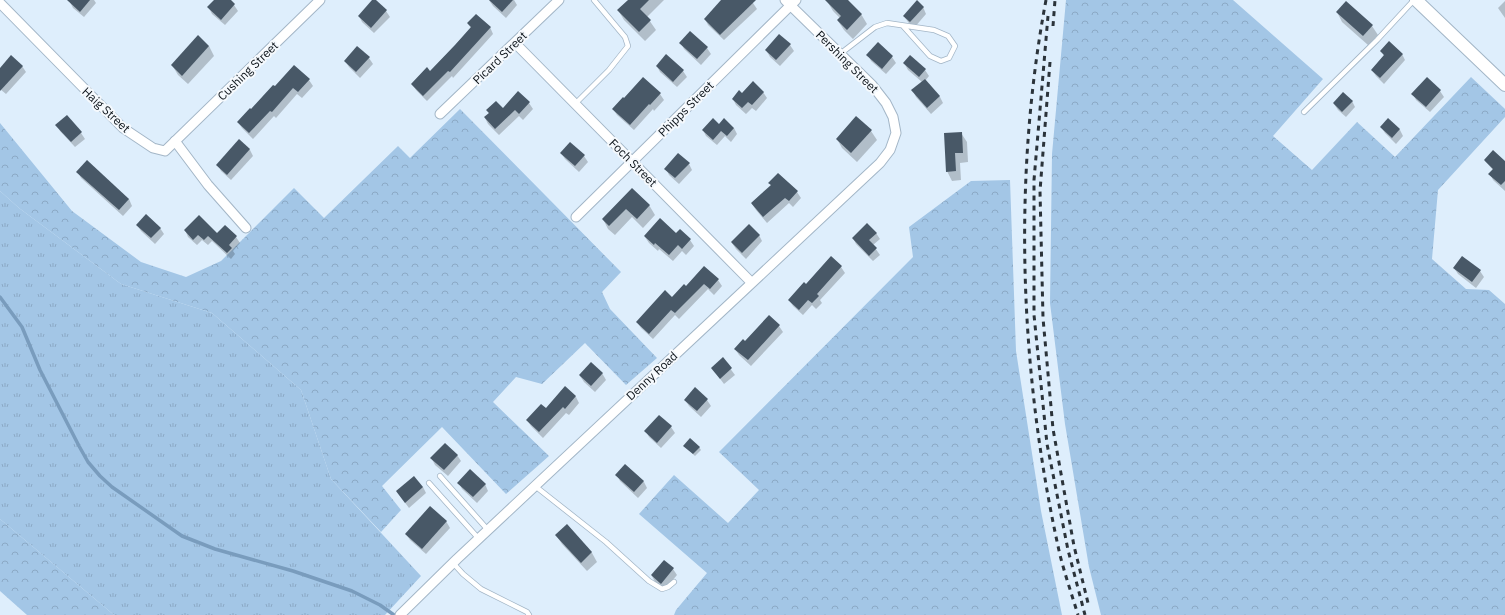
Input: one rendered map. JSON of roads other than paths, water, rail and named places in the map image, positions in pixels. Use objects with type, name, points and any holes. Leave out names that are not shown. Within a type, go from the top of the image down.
[{"type":"main road","points":[[1415,0],[1505,85]]},
{"type":"street","name":"Cushing Street","points":[[176,141],[320,0]]},
{"type":"street","name":"Picard Street","points":[[440,114],[559,0]]},
{"type":"street","name":"Pershing Street","points":[[790,2],[872,85],[886,103],[893,117],[896,133]]},
{"type":"street","name":"Phipps Street","points":[[576,217],[790,2]]},
{"type":"street","name":"Haig Street","points":[[3,4],[71,76],[123,128],[153,148],[164,151],[176,141]]},
{"type":"street","name":"Foch Street","points":[[515,43],[751,282]]},
{"type":"street","name":"Denny Road","points":[[400,615],[479,538],[880,163],[890,150],[896,133]]},
{"type":"street","points":[[176,141],[208,185],[246,228]]},
{"type":"lane","points":[[575,104],[610,70],[628,46],[625,37],[594,0]]},
{"type":"lane","points":[[1304,112],[1415,0]]},
{"type":"lane","points":[[840,54],[875,27],[887,23],[934,30],[948,36],[955,46],[949,58],[941,61],[930,56],[903,26]]},
{"type":"lane","points":[[440,476],[488,530]]},
{"type":"lane","points":[[429,483],[479,538]]},
{"type":"lane","points":[[535,486],[606,542],[649,581],[662,588],[668,587],[674,582]]},
{"type":"lane","points":[[453,563],[463,574],[481,589],[527,612],[529,615]]},
{"type":"waterway","points":[[0,297],[22,327],[40,370],[88,462],[112,487],[182,536],[215,549],[293,571],[352,591],[380,605],[394,615]]},
{"type":"railway","points":[[1046,0],[1035,68],[1028,138],[1025,208],[1025,278],[1029,349],[1036,418],[1060,555],[1078,615]]},
{"type":"railway","points":[[1053,26],[1055,0]]},
{"type":"railway","points":[[1048,16],[1034,180],[1034,315],[1047,444],[1068,550],[1085,615]]},
{"type":"railway","points":[[1050,62],[1040,191],[1043,318],[1053,429],[1074,546],[1089,607]]}]
